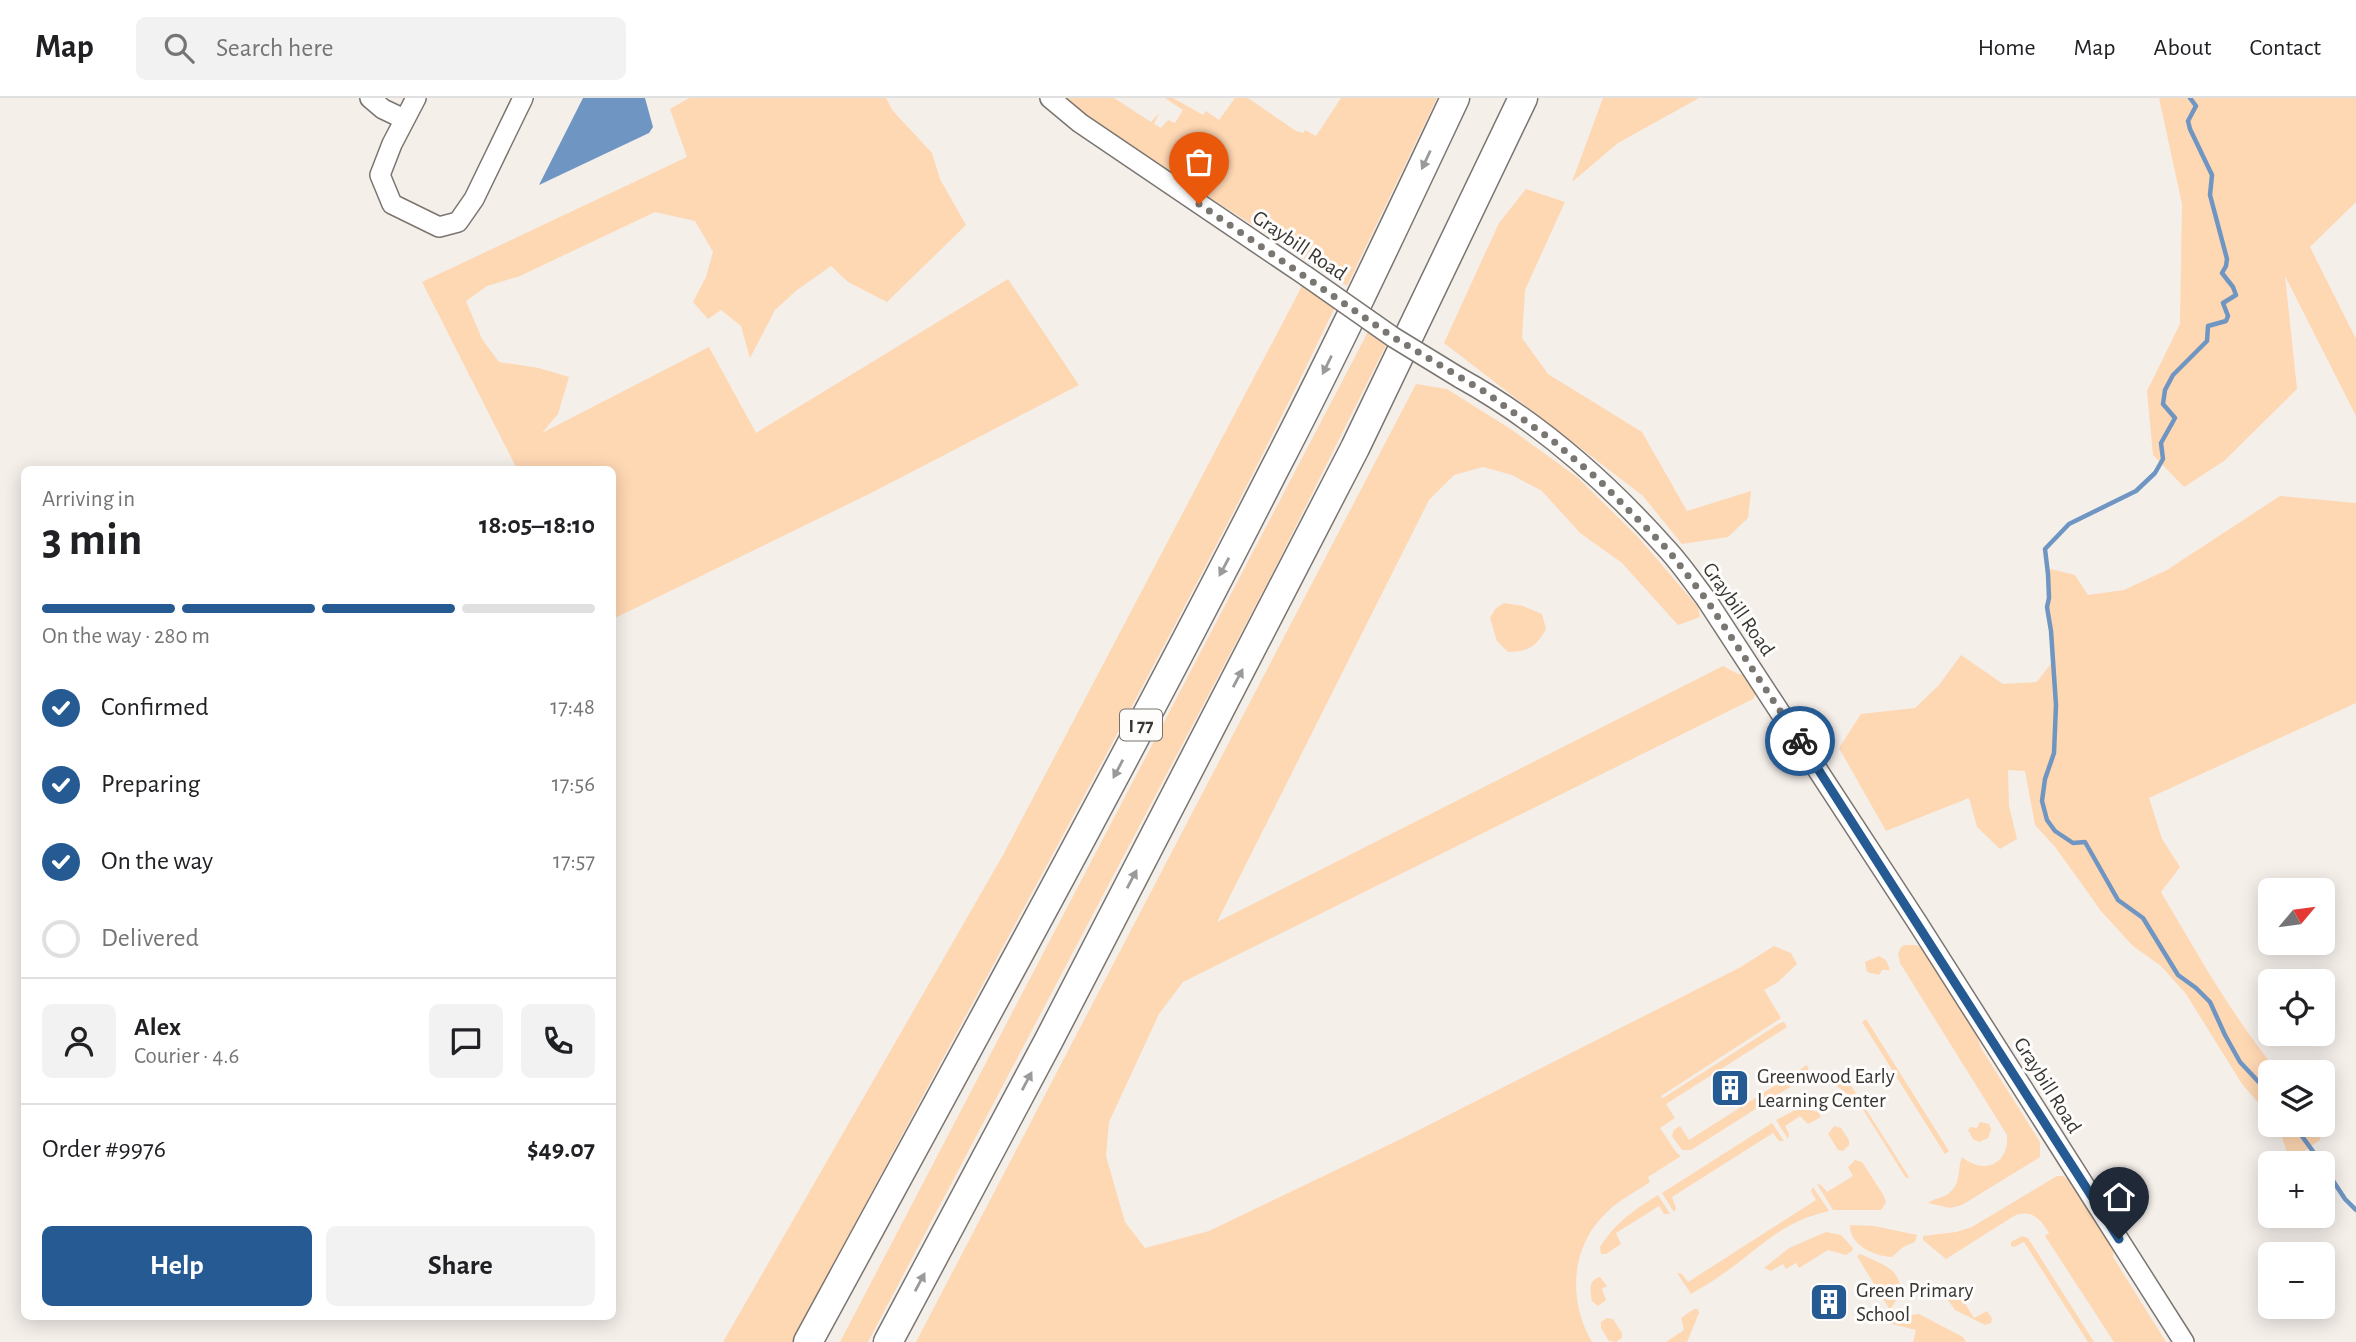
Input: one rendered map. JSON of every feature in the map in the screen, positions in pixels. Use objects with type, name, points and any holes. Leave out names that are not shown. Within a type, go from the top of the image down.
[{"type":"highway","name":"I 77","points":[[808,1342],[1088,826],[1274,472],[1455,98]]},
{"type":"highway","points":[[888,1342],[1055,1028],[1330,498],[1523,98]]},
{"type":"street","points":[[370,98],[383,109],[404,119]]},
{"type":"street","points":[[416,98],[380,175],[392,204],[439,227],[458,222],[474,199],[523,98]]},
{"type":"street","name":"Graybill Road","points":[[1050,98],[1080,123],[1393,337],[1485,392],[1552,440],[1599,480],[1668,550],[1706,599],[1902,899],[2184,1342]]},
{"type":"shaded area","points":[[689,98],[886,98],[893,111],[932,153],[940,179],[966,225],[887,302],[848,282],[831,266],[797,290],[775,310],[750,358],[741,326],[721,310],[708,319],[693,302],[706,277],[713,252],[695,221],[655,212],[520,276],[487,286],[466,301],[482,339],[499,362],[539,368],[569,377],[558,414],[542,433],[709,347],[756,433],[1008,279],[1079,385],[871,493],[616,618],[616,466],[515,466],[422,282],[687,157],[670,109]]},
{"type":"shaded area","points":[[1064,98],[1114,98],[1151,122],[1159,113],[1154,124],[1161,128],[1168,120],[1175,123],[1183,110],[1165,98],[1173,98],[1203,115],[1206,111],[1219,120],[1235,98],[1248,98],[1296,131],[1303,133],[1305,130],[1316,136],[1341,98],[1437,98],[1347,286],[1096,124]]},
{"type":"shaded area","points":[[1603,98],[1699,98],[1618,143],[1572,182]]},
{"type":"shaded area","points":[[2159,98],[2356,98],[2356,202],[2310,247],[2356,339],[2356,416],[2285,276],[2297,389],[2224,461],[2184,487],[2153,455],[2147,391],[2180,324],[2182,204]]},
{"type":"shaded area","points":[[1526,189],[1565,202],[1525,290],[1522,338],[1548,374],[1642,432],[1687,511],[1751,491],[1748,518],[1728,537],[1682,544],[1643,496],[1444,343],[1499,223]]},
{"type":"shaded area","points":[[1302,286],[1335,307],[1271,438],[1137,697],[794,1342],[723,1342],[1003,855]]},
{"type":"shaded area","points":[[1370,328],[1388,341],[1273,572],[868,1342],[840,1342]]},
{"type":"shaded area","points":[[1416,384],[1447,389],[1512,430],[1577,477],[1638,537],[1698,607],[1700,617],[1678,625],[1622,563],[1580,533],[1542,491],[1512,475],[1483,467],[1454,475],[1429,500],[1217,922],[1723,666],[1738,674],[1748,675],[1757,691],[1753,699],[1183,982],[1159,1014],[1109,1122],[1106,1156],[1125,1222],[1145,1248],[1209,1231],[1405,1137],[1739,968],[1774,946],[1791,953],[1797,964],[1778,982],[1764,990],[1781,1018],[1661,1096],[1663,1098],[1780,1023],[1784,1022],[1787,1027],[1666,1104],[1675,1118],[1660,1128],[1681,1156],[1648,1177],[1650,1182],[1606,1213],[1585,1242],[1579,1258],[1576,1292],[1584,1326],[1592,1342],[916,1342]]},
{"type":"shaded area","points":[[2280,496],[2356,503],[2356,703],[2149,798],[2162,839],[2180,867],[2161,892],[2231,1008],[2268,1060],[2258,1060],[2258,1102],[2242,1084],[2186,994],[2161,966],[2133,946],[2101,911],[2056,848],[2035,825],[2025,771],[2008,770],[2009,806],[2017,839],[2000,849],[1977,827],[1969,798],[1886,831],[1839,748],[1861,714],[1915,708],[1939,685],[1961,655],[2003,684],[2037,682],[2052,662],[2047,568],[2075,575],[2088,595],[2124,590],[2167,570]]},
{"type":"shaded area","points":[[1504,603],[1523,606],[1542,614],[1546,629],[1531,647],[1508,652],[1497,641],[1490,618],[1495,609]]},
{"type":"shaded area","points":[[1905,945],[1916,945],[1923,949],[1974,1028],[1981,1048],[2040,1142],[2040,1157],[1962,1205],[1950,1208],[1928,1203],[1952,1190],[1957,1181],[1962,1157],[1986,1166],[1999,1160],[2007,1145],[2007,1135],[1900,963],[1898,954]]},
{"type":"shaded area","points":[[1879,956],[1886,960],[1890,970],[1882,970],[1879,975],[1867,972],[1865,962]]},
{"type":"shaded area","points":[[1866,1019],[1949,1151],[1945,1154],[1862,1022]]},
{"type":"shaded area","points":[[1807,1065],[1809,1071],[1806,1077],[1691,1150],[1682,1150],[1672,1136],[1674,1130],[1680,1126],[1689,1140]]},
{"type":"shaded area","points":[[1843,1073],[1909,1177],[1906,1178],[1862,1108],[1830,1081]]},
{"type":"shaded area","points":[[1803,1109],[1819,1112],[1821,1117],[1808,1124],[1800,1116],[1785,1126],[1788,1139],[1776,1120]]},
{"type":"shaded area","points":[[1980,1122],[1989,1124],[1991,1129],[1988,1138],[1979,1142],[1973,1139],[1968,1130],[1971,1127],[1977,1128]]},
{"type":"shaded area","points":[[1772,1123],[1784,1141],[1779,1141],[1773,1133],[1672,1197],[1676,1208],[1674,1212],[1662,1193]]},
{"type":"shaded area","points":[[1834,1126],[1841,1128],[1849,1140],[1849,1145],[1843,1151],[1838,1150],[1828,1134]]},
{"type":"shaded area","points":[[2282,1137],[2320,1137],[2320,1140],[2304,1151],[2287,1151]]},
{"type":"shaded area","points":[[1855,1160],[1862,1162],[1884,1196],[1886,1202],[1881,1210],[1833,1210],[1817,1184],[1827,1192],[1853,1176],[1848,1167]]},
{"type":"shaded area","points":[[2057,1176],[2063,1176],[2072,1183],[2114,1247],[2113,1257],[2166,1342],[2114,1342],[2045,1236],[2049,1233],[2046,1228],[2035,1216],[2014,1216],[1946,1259],[1923,1240],[1923,1236],[1972,1227]]},
{"type":"shaded area","points":[[1813,1187],[1829,1211],[1786,1228],[1691,1294],[1677,1273],[1682,1274],[1688,1282],[1816,1200],[1811,1191]]},
{"type":"shaded area","points":[[1658,1195],[1670,1214],[1664,1214],[1659,1206],[1616,1233],[1621,1244],[1606,1254],[1601,1254],[1600,1247],[1619,1224]]},
{"type":"shaded area","points":[[1850,1225],[1874,1226],[1917,1235],[1915,1242],[1903,1247],[1892,1257],[1885,1256],[1858,1244]]},
{"type":"shaded area","points":[[1826,1232],[1841,1235],[1853,1248],[1852,1251],[1846,1255],[1828,1250],[1799,1268],[1796,1263],[1786,1269],[1783,1264],[1771,1271],[1764,1268],[1789,1248]]},
{"type":"shaded area","points":[[2022,1236],[2028,1238],[2094,1342],[2088,1342],[2024,1242],[2011,1246],[2011,1242]]},
{"type":"shaded area","points":[[1861,1254],[1889,1268],[1898,1278],[1900,1294],[1890,1310],[1857,1256]]},
{"type":"shaded area","points":[[1600,1277],[1607,1286],[1602,1289],[1606,1300],[1598,1306],[1592,1301],[1590,1290],[1593,1281]]},
{"type":"shaded area","points":[[1959,1294],[1974,1318],[1987,1311],[1992,1318],[1991,1323],[1985,1325],[1955,1310],[1948,1300]]},
{"type":"shaded area","points":[[1698,1309],[1699,1313],[1687,1342],[1666,1342],[1684,1330],[1681,1318]]},
{"type":"shaded area","points":[[1909,1311],[1911,1315],[1919,1314],[1963,1337],[1966,1342],[1913,1342],[1916,1330],[1888,1323]]},
{"type":"shaded area","points":[[1607,1318],[1613,1319],[1622,1333],[1622,1338],[1616,1342],[1609,1341],[1601,1328],[1601,1322]]},
{"type":"water","points":[[583,98],[645,98],[653,127],[649,133],[539,185]]},
{"type":"waterway","points":[[2190,98],[2196,106],[2188,121],[2190,129],[2212,175],[2210,195],[2227,259],[2222,273],[2236,295],[2223,303],[2228,316],[2226,321],[2208,326],[2207,341],[2173,375],[2165,390],[2163,404],[2175,418],[2161,443],[2163,459],[2155,473],[2136,491],[2069,524],[2045,549],[2056,705],[2054,753],[2045,779],[2042,801],[2047,820],[2055,831],[2073,843],[2085,842],[2118,900],[2143,918],[2178,975],[2210,1002],[2240,1062],[2258,1081]]},
{"type":"waterway","points":[[2303,1137],[2313,1151]]},
{"type":"waterway","points":[[2335,1184],[2356,1210]]},
{"type":"way so far","points":[[1199,204],[1393,337],[1485,392],[1552,440],[1599,480],[1668,550],[1706,599],[1800,741]]},
{"type":"place","name":"Greenwood Early Learning Center","points":[[1730,1088]]},
{"type":"place","name":"Green Primary School","points":[[1829,1302]]},
{"type":"route","points":[[1800,741],[2119,1239]]}]
